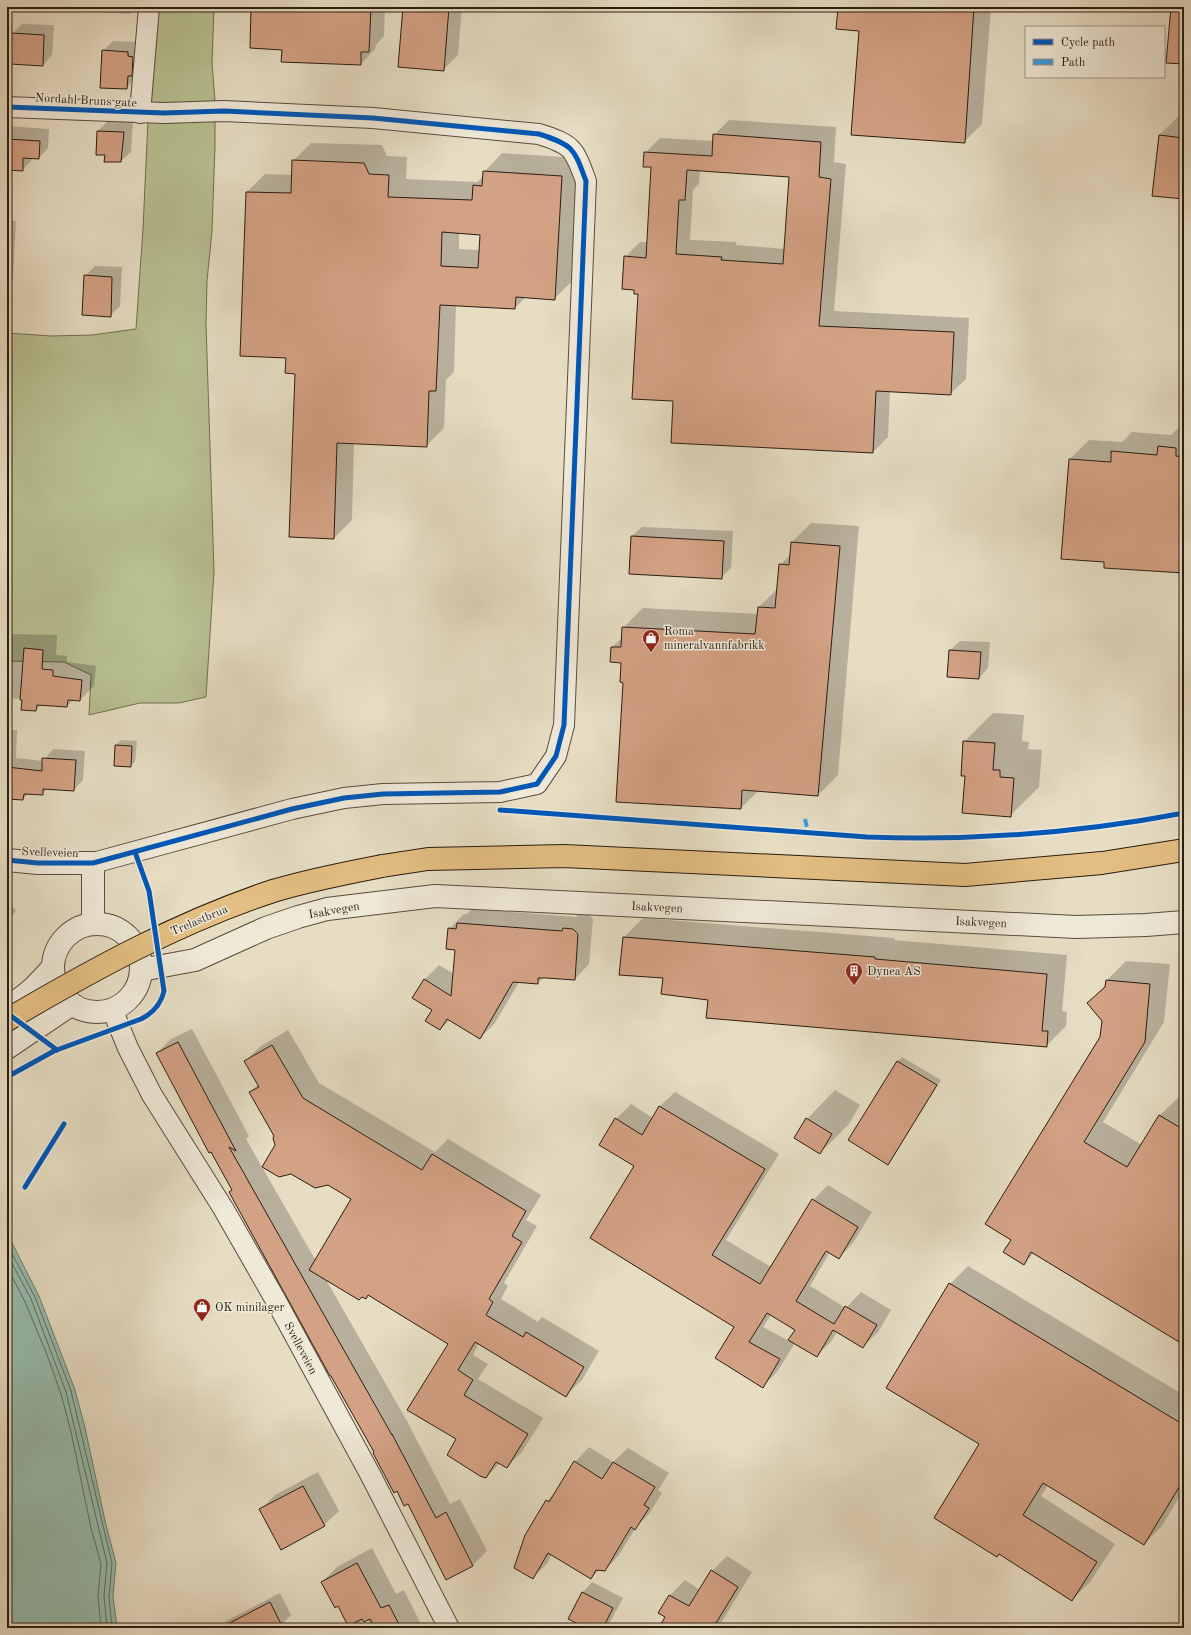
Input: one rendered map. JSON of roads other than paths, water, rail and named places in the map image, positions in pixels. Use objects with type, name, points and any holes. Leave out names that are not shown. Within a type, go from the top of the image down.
[{"type":"highway","name":"Trelastbrua","points":[[7,1020],[68,984],[123,955],[223,909],[281,889],[382,866],[428,859],[564,856],[965,875],[1102,863],[1184,850]]},
{"type":"street","points":[[140,113],[149,7]]},
{"type":"street","name":"Nordahl Bruns gate","points":[[7,107],[140,113],[224,110],[373,118],[532,133],[561,141],[576,153],[586,181],[564,725],[556,756],[537,784],[500,792],[383,794],[344,798],[292,809],[93,864]]},
{"type":"street","name":"Svelleveien","points":[[7,860],[38,863],[93,864],[93,924]]},
{"type":"street","name":"Isakvegen","points":[[141,970],[195,960],[266,928],[327,909],[435,896],[1076,927],[1146,925],[1184,922]]},
{"type":"street","points":[[93,924],[101,924],[116,928],[123,933],[134,944],[140,958],[141,970],[138,985],[128,999],[112,1009],[90,1012],[72,1004],[66,999],[57,986],[52,967],[55,953],[66,937],[78,928],[93,924]]},
{"type":"street","points":[[7,1006],[31,991],[52,967]]},
{"type":"street","points":[[7,1048],[72,1004]]},
{"type":"street","name":"Svelleveien","points":[[112,1009],[128,1048],[152,1095],[223,1208],[275,1299],[370,1474],[449,1628]]},
{"type":"water","points":[[11,1241],[39,1296],[75,1390],[116,1563],[113,1596],[117,1628],[7,1628],[7,1243]]},
{"type":"place","name":"Roma mineralvannfabrikk","points":[[651,653]]},
{"type":"place","name":"Dynea AS","points":[[854,986]]},
{"type":"place","name":"OK minilager","points":[[202,1322]]}]
